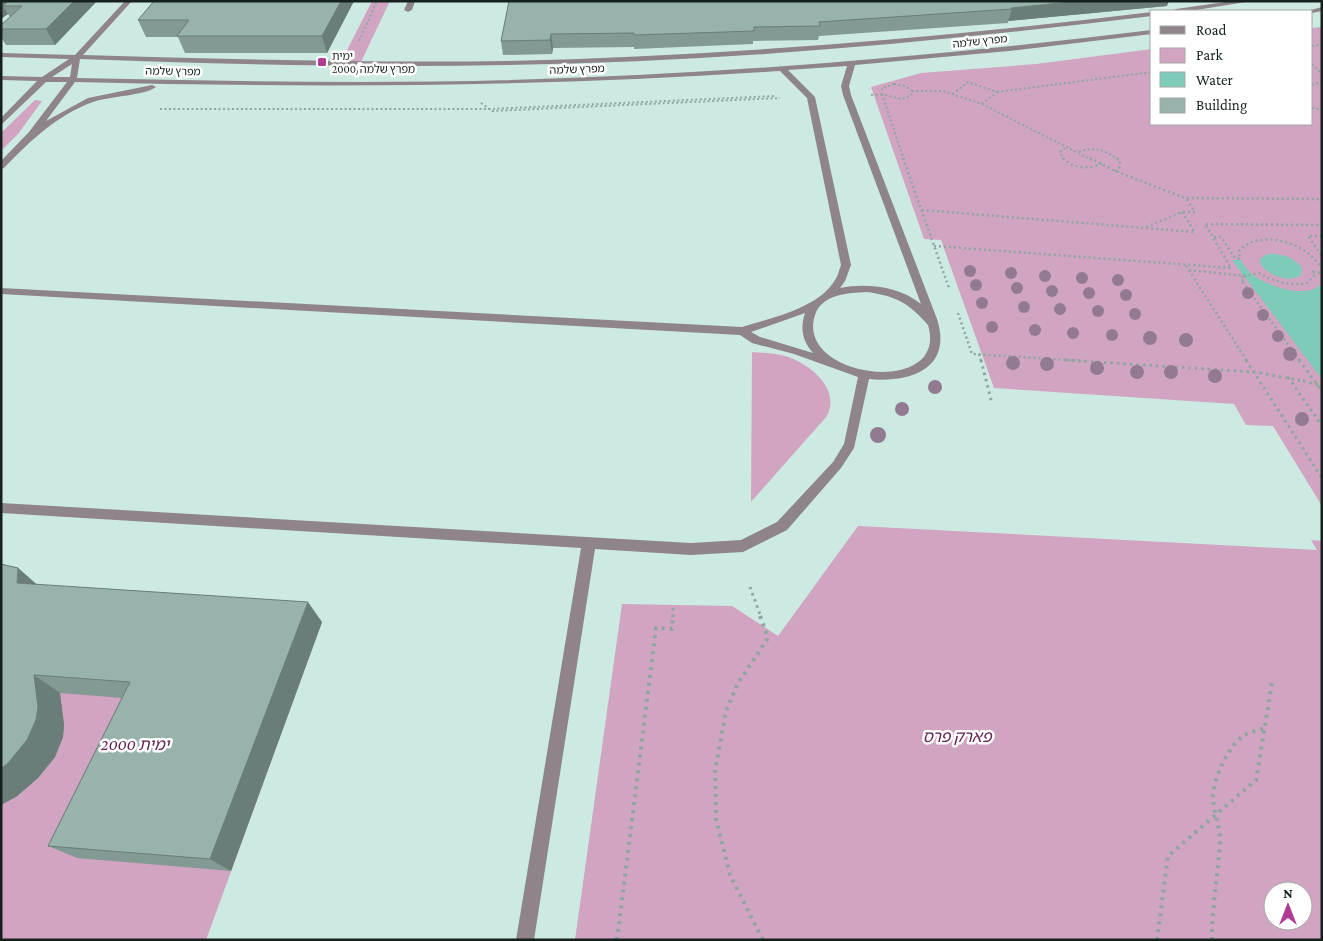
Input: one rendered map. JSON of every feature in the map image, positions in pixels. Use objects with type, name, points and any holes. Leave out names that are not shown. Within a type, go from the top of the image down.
[{"type":"street","points":[[1,123],[44,79],[77,57],[129,1]]},
{"type":"street","points":[[408,10],[412,1]]},
{"type":"street","points":[[1203,1],[1219,10]]},
{"type":"street","points":[[1186,10],[1249,1]]},
{"type":"street","name":"מפרץ שלמה","points":[[1,56],[349,64],[579,61],[800,50],[1014,31],[1150,14]]},
{"type":"street","name":"מפרץ שלמה","points":[[1,78],[169,83],[455,83],[579,80],[852,64],[1030,47],[1150,32]]},
{"type":"street","points":[[1,166],[32,134],[73,80],[77,57]]},
{"type":"street","points":[[742,331],[756,340],[797,351],[864,375],[898,375],[924,363],[932,354],[936,344],[936,333],[847,95],[845,86],[852,64]]},
{"type":"street","points":[[782,69],[811,97],[846,265],[840,281],[827,296]]},
{"type":"street","points":[[32,134],[66,112],[92,100],[169,83]]},
{"type":"street","points":[[1,291],[742,331],[790,316],[841,290],[858,288],[876,289],[909,301],[922,310],[932,322]]},
{"type":"street","points":[[815,304],[808,316],[806,329],[810,343],[822,356],[838,366]]},
{"type":"street","points":[[1,508],[691,549],[744,546],[782,526],[837,465],[850,445],[864,375]]},
{"type":"street","points":[[525,940],[589,543]]},
{"type":"path","points":[[349,64],[378,1]]},
{"type":"path","points":[[1313,65],[1322,74]]},
{"type":"path","points":[[953,94],[968,82],[997,92],[1150,72]]},
{"type":"path","points":[[455,83],[492,111],[811,97]]},
{"type":"path","points":[[950,291],[882,97],[882,88],[891,84],[904,85],[912,90],[943,90],[982,104],[1115,171],[1185,198],[1322,199]]},
{"type":"path","points":[[883,94],[892,99],[903,100],[912,96],[912,90]]},
{"type":"path","points":[[982,104],[997,92]]},
{"type":"path","points":[[1066,146],[1060,152],[1061,156],[1069,164],[1091,168],[1102,164]]},
{"type":"path","points":[[1079,153],[1089,149],[1111,154],[1120,161],[1119,168],[1115,171]]},
{"type":"path","points":[[1144,228],[1182,212],[1195,212],[1185,198]]},
{"type":"path","points":[[922,210],[1194,232],[1182,212]]},
{"type":"path","points":[[934,246],[1231,268],[1205,224],[1322,225]]},
{"type":"path","points":[[1322,236],[1308,236],[1322,256]]},
{"type":"path","points":[[1213,237],[1222,237],[1235,258],[1240,259],[1239,251],[1246,243],[1270,240],[1299,248],[1322,267]]},
{"type":"path","points":[[1185,265],[1322,478]]},
{"type":"path","points":[[1188,270],[1243,276],[1259,273],[1279,283],[1298,285],[1311,281],[1314,276],[1313,272],[1322,273]]},
{"type":"path","points":[[1243,276],[1244,280],[1241,280],[1322,391]]},
{"type":"path","points":[[956,309],[972,354],[1255,372],[1287,377],[1322,386]]},
{"type":"path","points":[[979,354],[992,404]]},
{"type":"path","points":[[1287,377],[1322,426]]},
{"type":"path","points":[[750,587],[768,638],[738,683],[726,710],[715,771],[716,819],[730,875],[763,940]]},
{"type":"path","points":[[617,940],[656,628],[672,629],[673,605]]},
{"type":"path","points":[[1158,940],[1168,856],[1256,780],[1272,683]]},
{"type":"path","points":[[1212,940],[1212,911],[1220,839],[1214,816],[1213,798],[1215,783],[1228,753],[1244,735],[1265,728]]},
{"type":"green space","points":[[372,1],[390,1],[360,64],[340,64]]},
{"type":"green space","points":[[1322,27],[1322,506],[1273,426],[1246,425],[1234,404],[994,388],[941,240],[924,239],[871,87],[921,73],[1036,64],[1150,49],[1150,125],[1313,125],[1313,28]]},
{"type":"green space","points":[[35,100],[42,101],[18,134],[1,151],[1,133]]},
{"type":"green space","points":[[752,352],[786,356],[806,366],[826,386],[830,402],[828,413],[824,419],[751,502]]},
{"type":"green space","name":"פארק פרס","points":[[858,526],[1317,550],[1311,540],[1322,541],[1322,940],[575,940],[622,604],[732,606],[778,636]]},
{"type":"green space","name":"ימית 2000","points":[[1,579],[42,589],[322,622],[206,940],[1,940]]},
{"type":"water","points":[[1267,254],[1277,254],[1291,258],[1302,268],[1301,275],[1290,279],[1278,277],[1267,271],[1260,263],[1260,259]]},
{"type":"water","points":[[1232,260],[1241,260],[1253,275],[1268,283],[1289,290],[1309,290],[1316,288],[1322,282],[1322,379]]},
{"type":"building","points":[[8,1],[74,1],[46,29],[1,29],[1,25],[22,6],[3,6]]},
{"type":"building","points":[[154,1],[341,1],[322,36],[177,36],[189,20],[138,20]]},
{"type":"building","points":[[509,1],[1079,1],[1012,9],[819,22],[820,26],[754,27],[754,31],[634,35],[634,33],[551,34],[550,40],[501,41]]},
{"type":"building","points":[[1,564],[18,568],[17,583],[308,602],[210,859],[48,846],[130,682],[34,675],[38,707],[36,720],[27,740],[1,769]]},
{"type":"place","name":"ימית 2000/מפרץ שלמה","points":[[322,62]]}]
